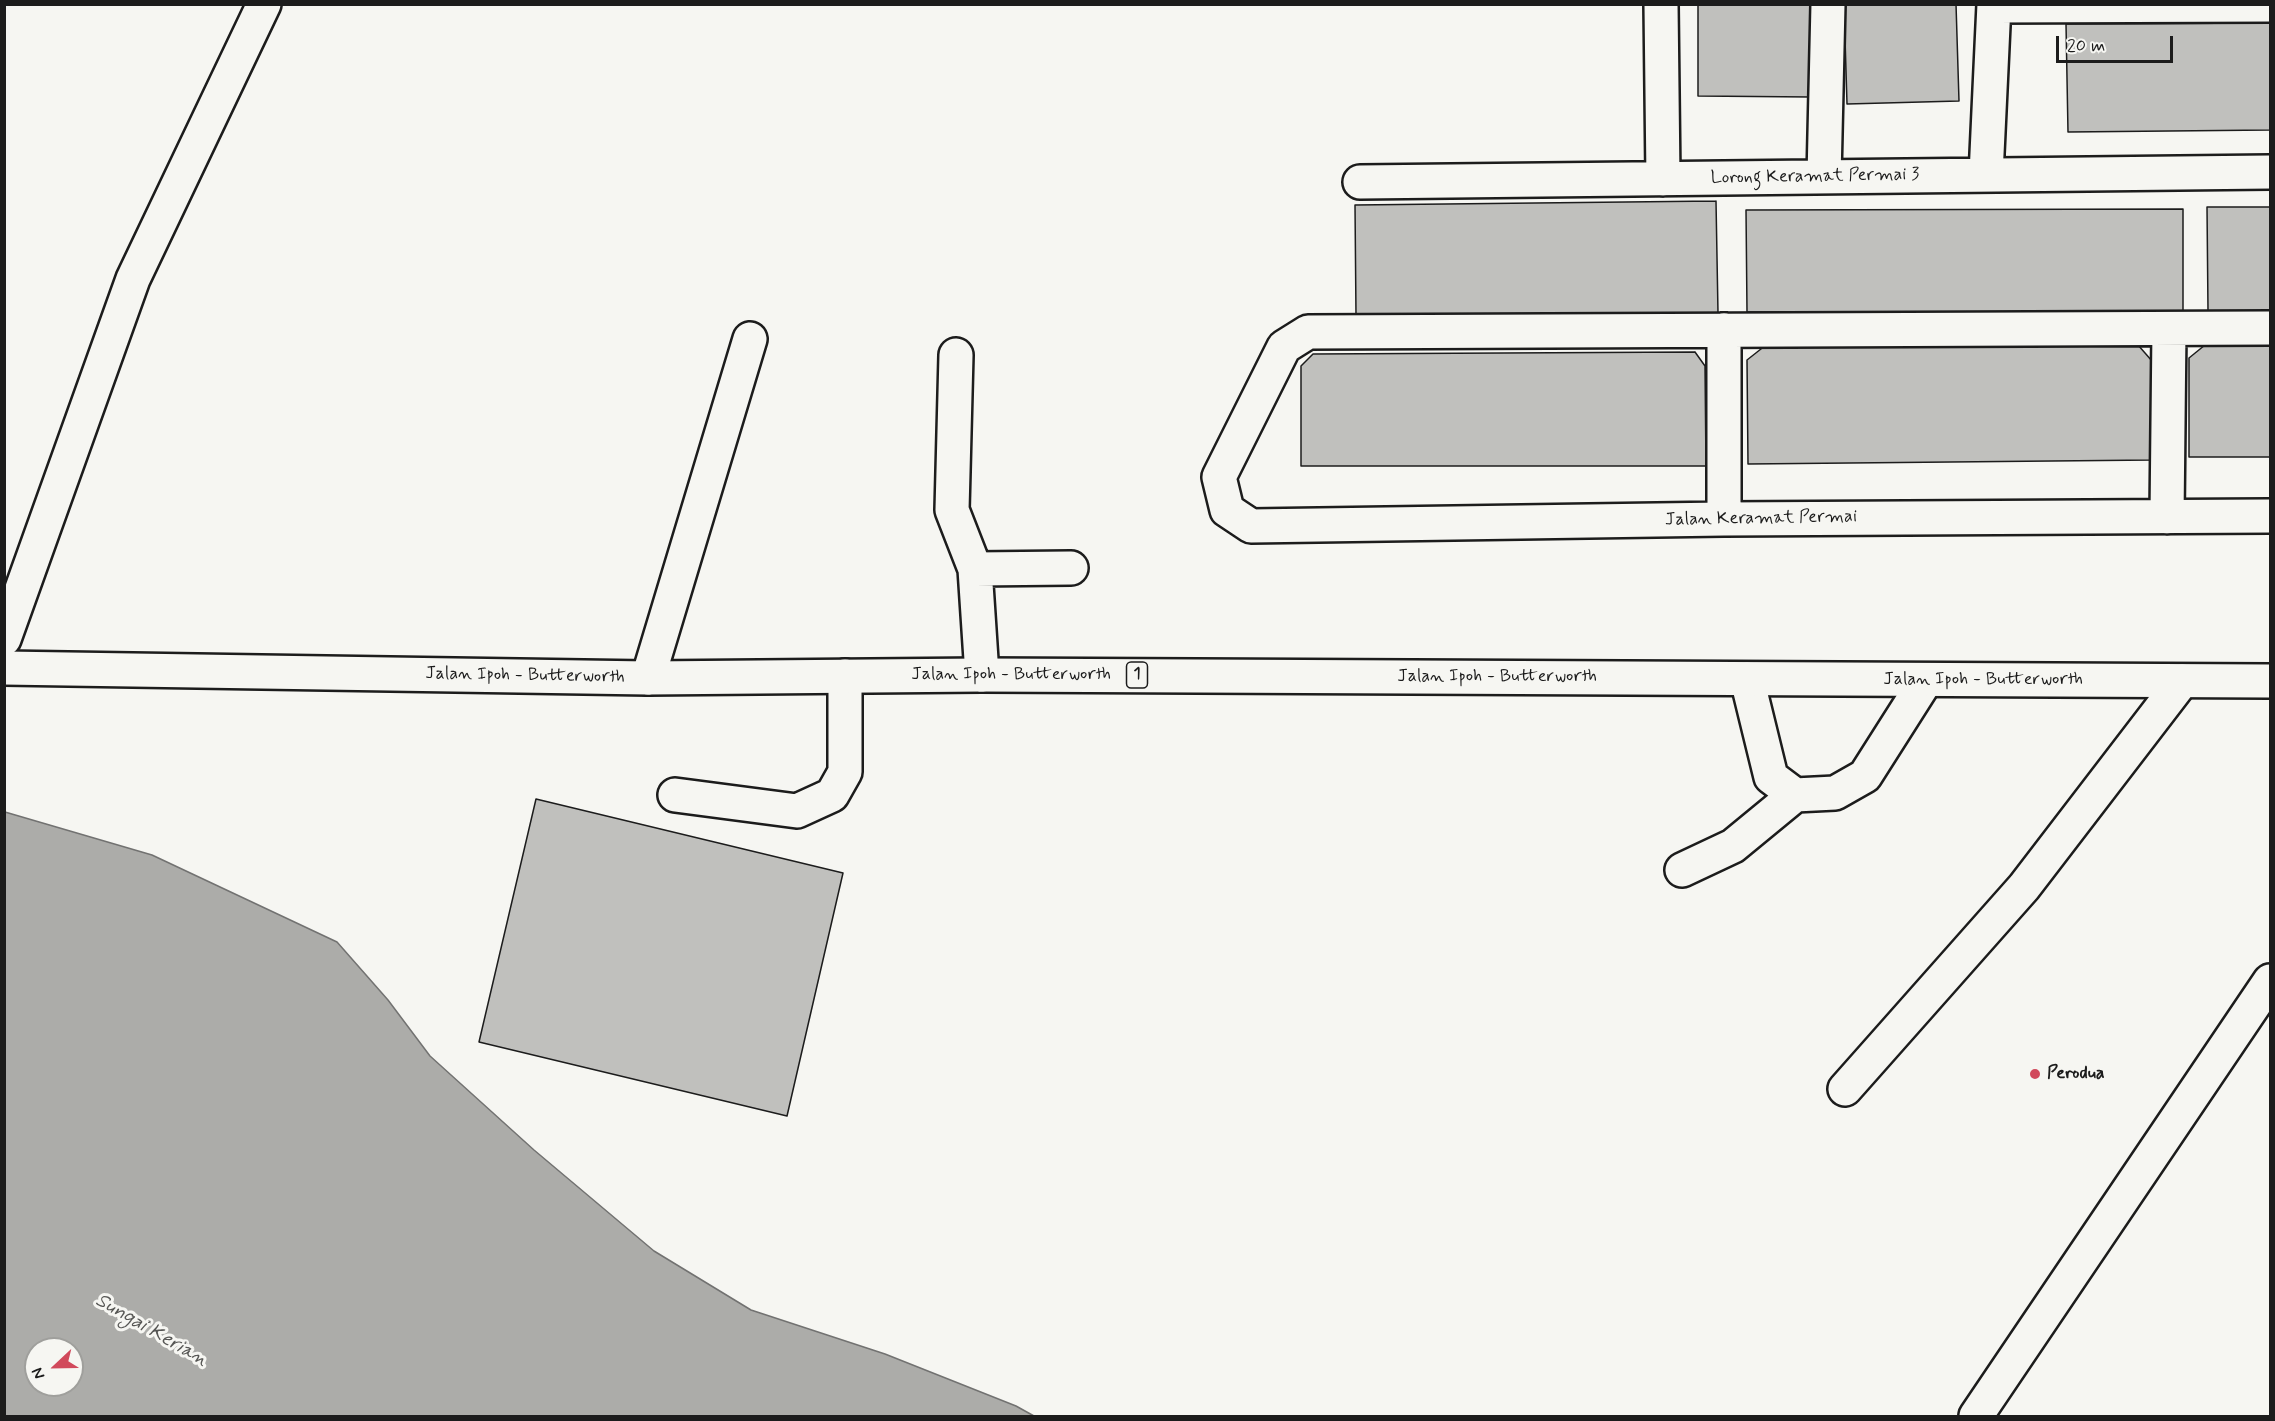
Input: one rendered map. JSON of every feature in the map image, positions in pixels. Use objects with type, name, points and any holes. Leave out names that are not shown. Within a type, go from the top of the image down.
[{"type":"main road","points":[[4,639],[133,279],[264,4]]},
{"type":"main road","points":[[1661,4],[1663,179]]},
{"type":"main road","points":[[1824,177],[1828,4]]},
{"type":"main road","points":[[1986,175],[1994,5],[2271,5]]},
{"type":"main road","name":"Lorong Keramat Permai 3","points":[[1360,182],[2271,172]]},
{"type":"main road","points":[[1724,519],[1724,330],[2271,328]]},
{"type":"main road","points":[[2167,516],[2169,329]]},
{"type":"main road","name":"Jalan Keramat Permai","points":[[1724,330],[1308,332],[1284,347],[1219,477],[1227,510],[1251,526],[1724,519],[2271,516]]},
{"type":"main road","points":[[648,678],[750,339]]},
{"type":"main road","points":[[956,355],[952,510],[975,569],[982,675]]},
{"type":"main road","points":[[975,569],[1071,568]]},
{"type":"main road","name":"Jalan Ipoh - Butterworth","points":[[4,668],[648,678],[982,675],[2271,681]]},
{"type":"main road","points":[[675,795],[797,811],[832,795],[845,772],[846,676]]},
{"type":"main road","points":[[1747,679],[1771,777],[1795,795]]},
{"type":"main road","points":[[1682,870],[1733,846],[1795,795],[1835,793],[1865,776],[1926,680]]},
{"type":"main road","points":[[1845,1089],[2024,887],[2182,681]]},
{"type":"main road","points":[[1976,1416],[2271,981]]},
{"type":"water","name":"Sungai Kerian","points":[[5,812],[152,855],[337,942],[388,1000],[430,1056],[534,1150],[654,1251],[751,1310],[885,1354],[1016,1406],[1034,1416],[5,1416]]},
{"type":"building","points":[[1698,4],[1812,4],[1811,97],[1698,96]]},
{"type":"building","points":[[1844,4],[1956,4],[1959,101],[1847,104]]},
{"type":"building","points":[[2270,23],[2270,130],[2068,132],[2066,24]]},
{"type":"building","points":[[1716,201],[1718,313],[1356,316],[1355,205]]},
{"type":"building","points":[[2207,207],[2270,207],[2270,311],[2208,311]]},
{"type":"building","points":[[2183,209],[2183,312],[1747,312],[1746,210]]},
{"type":"building","points":[[1766,345],[2138,345],[2152,361],[2153,460],[1748,464],[1747,360]]},
{"type":"building","points":[[2205,345],[2270,345],[2270,457],[2189,457],[2189,358]]},
{"type":"building","points":[[1695,352],[1705,366],[1706,466],[1301,466],[1301,366],[1313,354]]},
{"type":"building","points":[[536,799],[843,873],[787,1116],[479,1042]]},
{"type":"place","name":"Perodua","points":[[2035,1074]]}]
